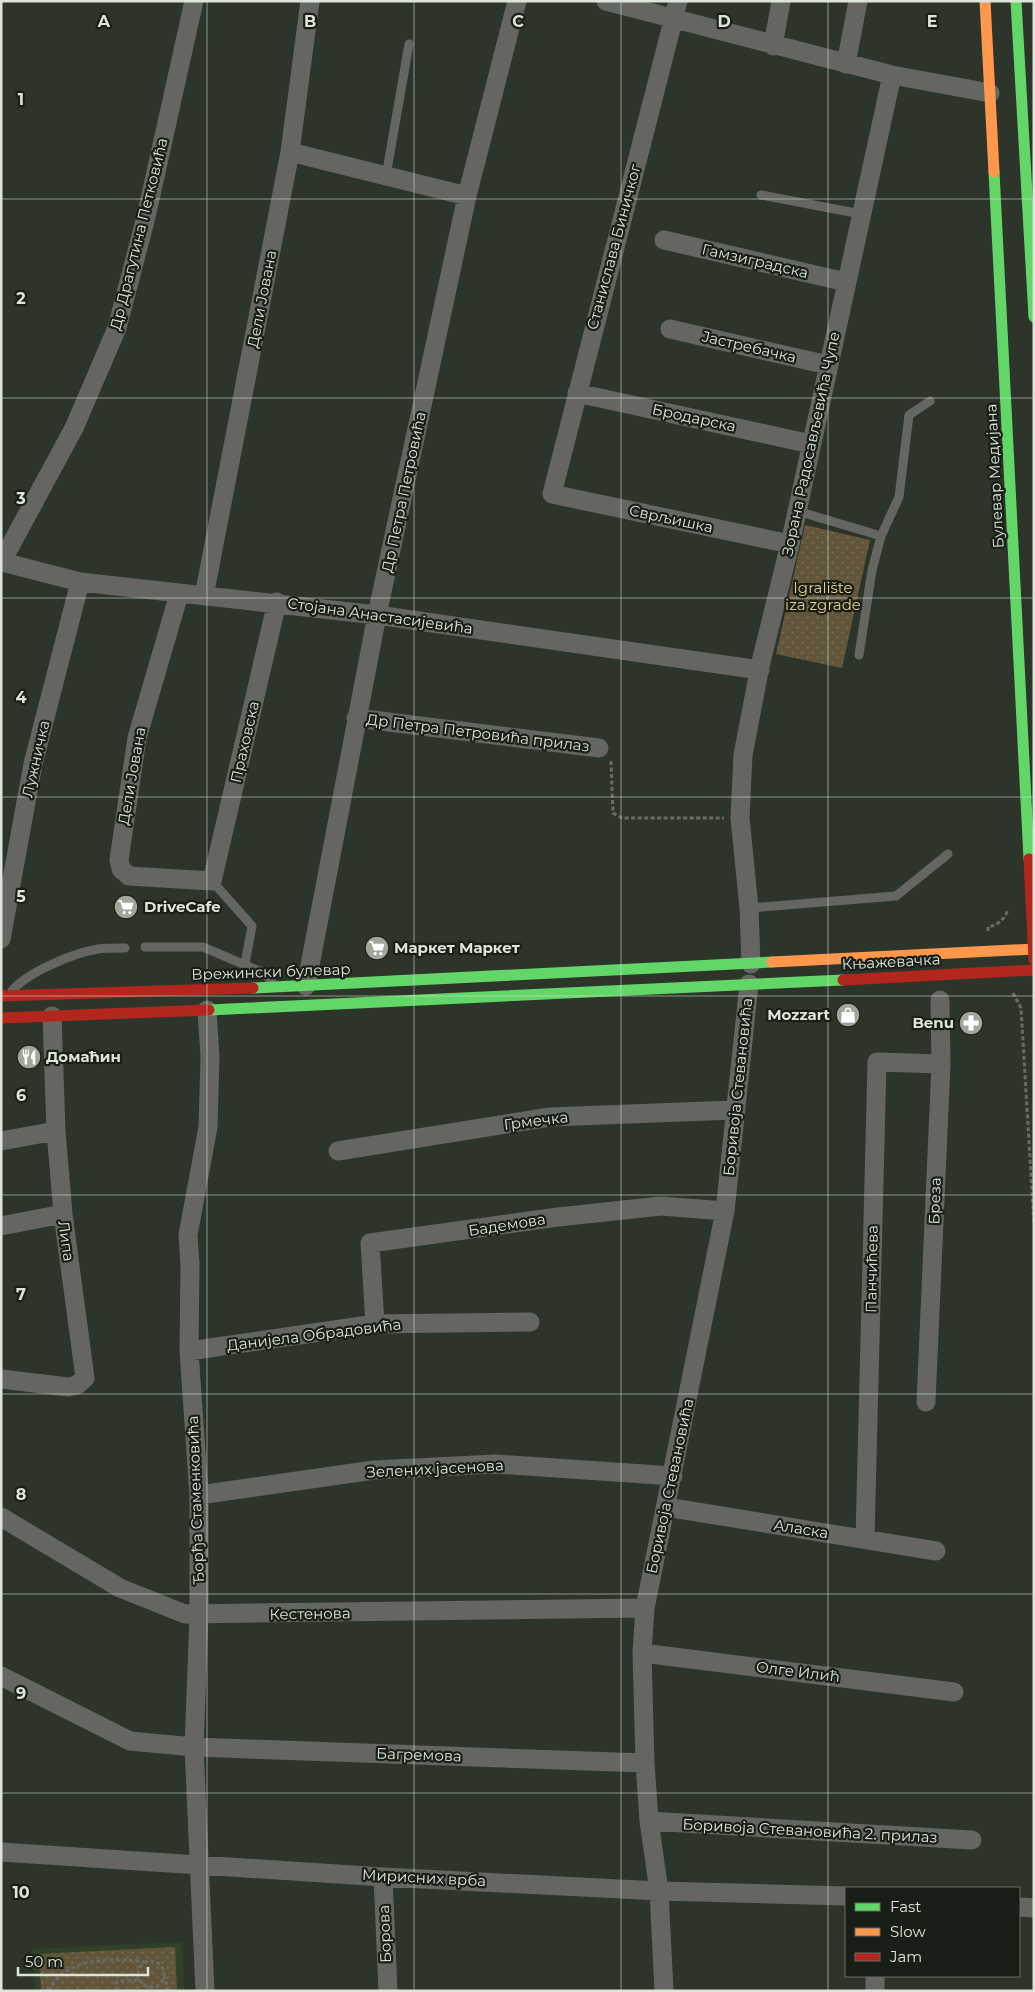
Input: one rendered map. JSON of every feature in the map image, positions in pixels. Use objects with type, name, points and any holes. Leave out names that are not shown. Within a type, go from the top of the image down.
[{"type":"main road","name":"Булевар Медијана","points":[[985,1],[1034,960]]},
{"type":"main road","points":[[1016,1],[1034,317]]},
{"type":"main road","name":"Књажевачка","points":[[751,964],[1034,949]]},
{"type":"main road","name":"Врежински булевар","points":[[5,996],[306,986],[751,964]]},
{"type":"main road","name":"Књажевачка","points":[[749,984],[1034,970]]},
{"type":"main road","points":[[1,1018],[749,984]]},
{"type":"street","name":"Др Драгутина Петковића","points":[[1,562],[74,428],[117,328],[146,217],[194,1]]},
{"type":"street","name":"Дели Јована","points":[[204,596],[290,152],[310,1]]},
{"type":"street","name":"Др Петра Петровића","points":[[306,986],[377,615],[467,196],[517,1]]},
{"type":"street","points":[[606,1],[676,10],[773,46],[892,75],[990,93]]},
{"type":"street","points":[[773,46],[781,1]]},
{"type":"street","points":[[846,64],[858,1]]},
{"type":"street","name":"Станислава Биничког","points":[[552,494],[614,245],[676,10]]},
{"type":"street","name":"Зорана Радосављевића Чупе","points":[[751,964],[749,908],[740,818],[743,755],[760,670],[790,544],[892,75]]},
{"type":"street","points":[[290,152],[467,196]]},
{"type":"street","name":"Гамзиградска","points":[[664,240],[846,282]]},
{"type":"street","name":"Јастребачка","points":[[670,329],[828,365]]},
{"type":"street","name":"Бродарска","points":[[577,393],[811,444]]},
{"type":"street","name":"Сврљишка","points":[[552,494],[790,544]]},
{"type":"street","name":"Стојана Анастасијевића","points":[[1,562],[80,582],[179,594],[277,602],[760,670]]},
{"type":"street","name":"Лужничка","points":[[1,939],[33,764],[80,582]]},
{"type":"street","name":"Дели Јована","points":[[179,594],[137,738],[119,860],[121,869],[129,876],[212,881]]},
{"type":"street","name":"Праховска","points":[[212,881],[277,602]]},
{"type":"street","name":"Др Петра Петровића прилаз","points":[[356,718],[599,748]]},
{"type":"street","name":"Боривоја Стевановића","points":[[664,1991],[659,1891],[649,1821],[645,1763],[642,1653],[645,1608],[725,1211],[749,984]]},
{"type":"street","name":"Бреза","points":[[926,1402],[940,1064],[940,1000]]},
{"type":"street","name":"Ђорђа Стаменковића","points":[[205,1991],[194,1747],[200,1616],[199,1495],[188,1351],[190,1264],[188,1235],[193,1199],[204,1157],[210,1093],[207,1010]]},
{"type":"street","name":"Липа","points":[[1,1379],[68,1387],[77,1385],[85,1378],[62,1214],[56,1131],[52,1016]]},
{"type":"street","name":"Панчићева","points":[[865,1539],[877,1062],[940,1064]]},
{"type":"street","name":"Грмечка","points":[[338,1151],[550,1117],[735,1110]]},
{"type":"street","points":[[1,1141],[56,1131]]},
{"type":"street","name":"Бадемова","points":[[375,1324],[370,1243],[558,1217],[661,1206],[725,1211]]},
{"type":"street","points":[[1,1226],[62,1214]]},
{"type":"street","name":"Данијела Обрадовића","points":[[188,1351],[375,1324],[530,1322]]},
{"type":"street","name":"Зелених јасенова","points":[[199,1495],[374,1470],[496,1464],[673,1476]]},
{"type":"street","name":"Аласка","points":[[666,1507],[936,1551]]},
{"type":"street","name":"Кестенова","points":[[1,1517],[120,1588],[185,1614],[200,1616],[645,1608]]},
{"type":"street","name":"Олге Илић","points":[[642,1653],[954,1692]]},
{"type":"street","name":"Багремова","points":[[1,1676],[130,1741],[194,1747],[645,1763]]},
{"type":"street","name":"Боривоја Стевановића 2. прилаз","points":[[649,1821],[972,1840]]},
{"type":"street","name":"Мирисних врба","points":[[1,1852],[198,1863],[383,1877],[659,1891],[845,1896]]},
{"type":"street","name":"Борова","points":[[383,1877],[388,1991]]},
{"type":"street","points":[[1020,1907],[1034,1908]]},
{"type":"street","points":[[875,1977],[875,1991]]},
{"type":"lane","points":[[386,176],[409,44]]},
{"type":"lane","points":[[761,195],[861,214]]},
{"type":"lane","points":[[859,655],[872,570],[881,536],[899,497],[910,415],[930,400]]},
{"type":"lane","points":[[797,512],[881,536]]},
{"type":"lane","points":[[749,908],[896,896],[948,854]]},
{"type":"lane","points":[[212,881],[252,926],[245,964]]},
{"type":"lane","points":[[145,947],[203,946],[264,973],[277,987]]},
{"type":"lane","points":[[5,996],[18,983],[71,956],[98,949],[125,948]]},
{"type":"path","points":[[599,748],[607,753],[611,761],[613,813],[622,818],[740,818]]},
{"type":"path","points":[[988,927],[997,924],[1008,910]]},
{"type":"path","points":[[1010,990],[1020,1008],[1034,1225]]},
{"type":"path","points":[[49,1991],[54,1981],[68,1969],[87,1963],[107,1960],[158,1964],[164,1974],[168,1991]]},
{"type":"path","points":[[139,1980],[140,1968],[146,1962]]},
{"type":"path","points":[[116,1991],[116,1983],[121,1981],[139,1980],[146,1986],[154,1986],[161,1982],[164,1974]]},
{"type":"shaded area","points":[[182,1942],[184,1991],[35,1991],[33,1949]]},
{"type":"green space","name":"Igralište iza zgrade","points":[[805,525],[870,540],[842,668],[776,654]]},
{"type":"green space","points":[[175,1947],[177,1991],[41,1991],[39,1954]]},
{"type":"traffic: fast","points":[[1016,1],[1034,317]]},
{"type":"traffic: fast","points":[[994,172],[1029,859]]},
{"type":"traffic: fast","points":[[253,988],[772,962]]},
{"type":"traffic: fast","points":[[209,1010],[843,980]]},
{"type":"traffic: slow","points":[[985,1],[994,172]]},
{"type":"traffic: slow","points":[[772,962],[1034,949]]},
{"type":"traffic: jam","points":[[1029,859],[1034,960]]},
{"type":"traffic: jam","points":[[843,980],[1034,970]]},
{"type":"traffic: jam","points":[[1,996],[253,988]]},
{"type":"traffic: jam","points":[[1,1018],[209,1010]]},
{"type":"place","name":"DriveCafe","points":[[126,907]]},
{"type":"place","name":"Маркет Маркет","points":[[377,948]]},
{"type":"place","name":"Mozzart","points":[[848,1015]]},
{"type":"place","name":"Benu","points":[[971,1023]]},
{"type":"place","name":"Домаћин","points":[[29,1057]]}]
